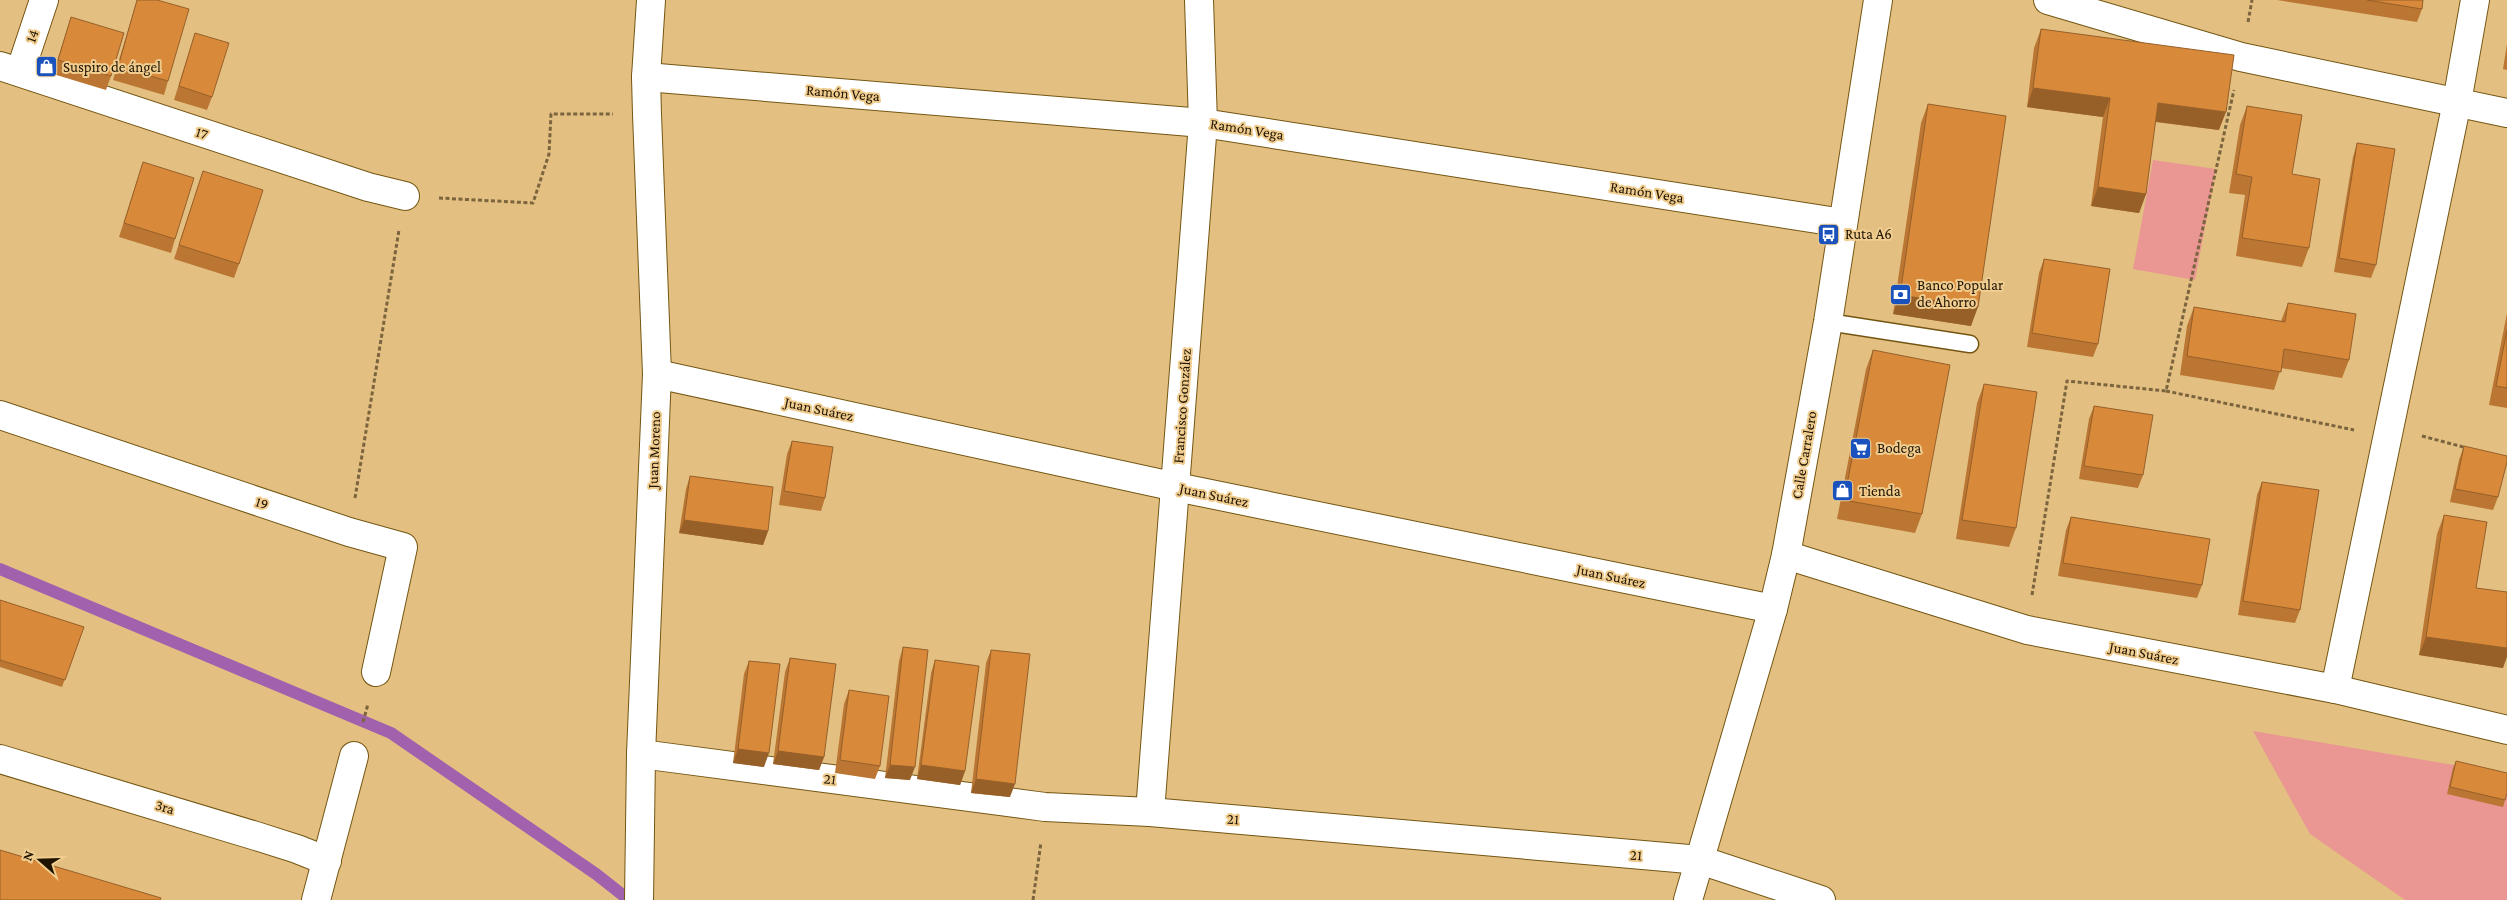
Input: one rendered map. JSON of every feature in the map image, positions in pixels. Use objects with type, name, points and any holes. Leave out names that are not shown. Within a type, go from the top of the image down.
[{"type":"street","name":"14","points":[[10,69],[44,0]]},
{"type":"street","name":"Juan Moreno","points":[[639,900],[641,754],[657,374],[646,77],[651,0]]},
{"type":"street","name":"Francisco González","points":[[1150,812],[1203,122],[1199,0]]},
{"type":"street","name":"Calle Carralero","points":[[1688,900],[1773,609],[1786,555],[1828,322],[1878,0]]},
{"type":"street","points":[[2048,0],[2241,57],[2507,113]]},
{"type":"street","points":[[2335,690],[2457,102],[2475,0]]},
{"type":"street","name":"17","points":[[10,69],[368,187],[405,196]]},
{"type":"street","name":"Ramón Vega","points":[[646,77],[1203,122],[1843,223]]},
{"type":"street","name":"Juan Suárez","points":[[657,374],[1176,487],[1773,609]]},
{"type":"street","name":"19","points":[[0,415],[349,532],[403,548],[376,672]]},
{"type":"street","name":"Juan Suárez","points":[[1786,555],[2027,630],[2335,690],[2507,730]]},
{"type":"street","name":"21","points":[[641,754],[1045,807],[1150,812],[1700,860],[1821,900]]},
{"type":"street","points":[[316,900],[354,756]]},
{"type":"street","name":"3ra","points":[[0,758],[297,848],[327,861]]},
{"type":"lane","points":[[1828,322],[1970,344]]},
{"type":"path","points":[[2166,390],[2241,57],[2252,0]]},
{"type":"path","points":[[349,532],[405,196],[533,203],[549,154],[551,114],[647,114]]},
{"type":"path","points":[[2027,630],[2067,382],[2166,390],[2471,449]]},
{"type":"path","points":[[354,756],[376,672]]},
{"type":"path","points":[[1033,900],[1045,807]]},
{"type":"shaded area","points":[[2153,160],[2216,169],[2195,280],[2133,269]]},
{"type":"shaded area","points":[[2253,731],[2507,774],[2507,900],[2405,900],[2310,834]]},
{"type":"building","points":[[137,0],[157,0],[189,9],[168,81],[118,67]]},
{"type":"building","points":[[2367,0],[2423,0],[2422,9]]},
{"type":"building","points":[[71,17],[124,33],[111,76],[58,60]]},
{"type":"building","points":[[2041,29],[2234,55],[2226,112],[2158,103],[2146,194],[2098,187],[2110,98],[2033,88]]},
{"type":"building","points":[[195,33],[229,43],[212,97],[179,86]]},
{"type":"building","points":[[1928,104],[2006,116],[1978,307],[1900,295]]},
{"type":"building","points":[[2247,106],[2302,115],[2292,174],[2320,179],[2309,248],[2242,238],[2252,177],[2236,174]]},
{"type":"building","points":[[2357,143],[2395,149],[2376,265],[2339,258]]},
{"type":"building","points":[[143,162],[194,178],[175,239],[124,223]]},
{"type":"building","points":[[203,171],[263,190],[239,264],[179,245]]},
{"type":"building","points":[[2044,259],[2110,269],[2098,344],[2032,333]]},
{"type":"building","points":[[2288,303],[2356,314],[2349,360],[2284,349],[2281,372],[2187,356],[2194,307],[2285,322]]},
{"type":"building","points":[[2507,330],[2507,388],[2496,386]]},
{"type":"building","points":[[1873,350],[1950,365],[1922,514],[1844,500]]},
{"type":"building","points":[[1984,384],[2037,392],[2016,528],[1962,520]]},
{"type":"building","points":[[2094,406],[2153,415],[2143,475],[2084,466]]},
{"type":"building","points":[[792,441],[833,447],[825,498],[784,491]]},
{"type":"building","points":[[2464,446],[2507,456],[2498,497],[2455,489]]},
{"type":"building","points":[[690,476],[773,487],[768,531],[684,520]]},
{"type":"building","points":[[2262,482],[2319,490],[2300,610],[2243,601]]},
{"type":"building","points":[[2444,515],[2487,522],[2476,588],[2507,592],[2507,648],[2426,637]]},
{"type":"building","points":[[2071,517],[2210,539],[2202,585],[2063,563]]},
{"type":"building","points":[[0,600],[84,627],[65,680],[0,660]]},
{"type":"building","points":[[903,647],[928,650],[915,767],[890,765]]},
{"type":"building","points":[[991,650],[1030,654],[1015,784],[976,779]]},
{"type":"building","points":[[790,658],[836,664],[824,757],[778,751]]},
{"type":"building","points":[[935,660],[979,666],[965,771],[921,765]]},
{"type":"building","points":[[749,661],[780,664],[769,753],[738,749]]},
{"type":"building","points":[[849,690],[889,696],[880,766],[840,760]]},
{"type":"building","points":[[2456,761],[2507,773],[2505,800],[2450,787]]},
{"type":"building","points":[[0,850],[161,898],[160,900],[0,900]]},
{"type":"waterway","points":[[0,569],[391,733],[596,874],[629,900]]},
{"type":"place","name":"Suspiro de ángel","points":[[47,67]]},
{"type":"place","name":"Ruta A6","points":[[1829,234]]},
{"type":"place","name":"Banco Popular de Ahorro","points":[[1901,294]]},
{"type":"place","name":"Bodega","points":[[1861,448]]},
{"type":"place","name":"Tienda","points":[[1843,491]]}]
